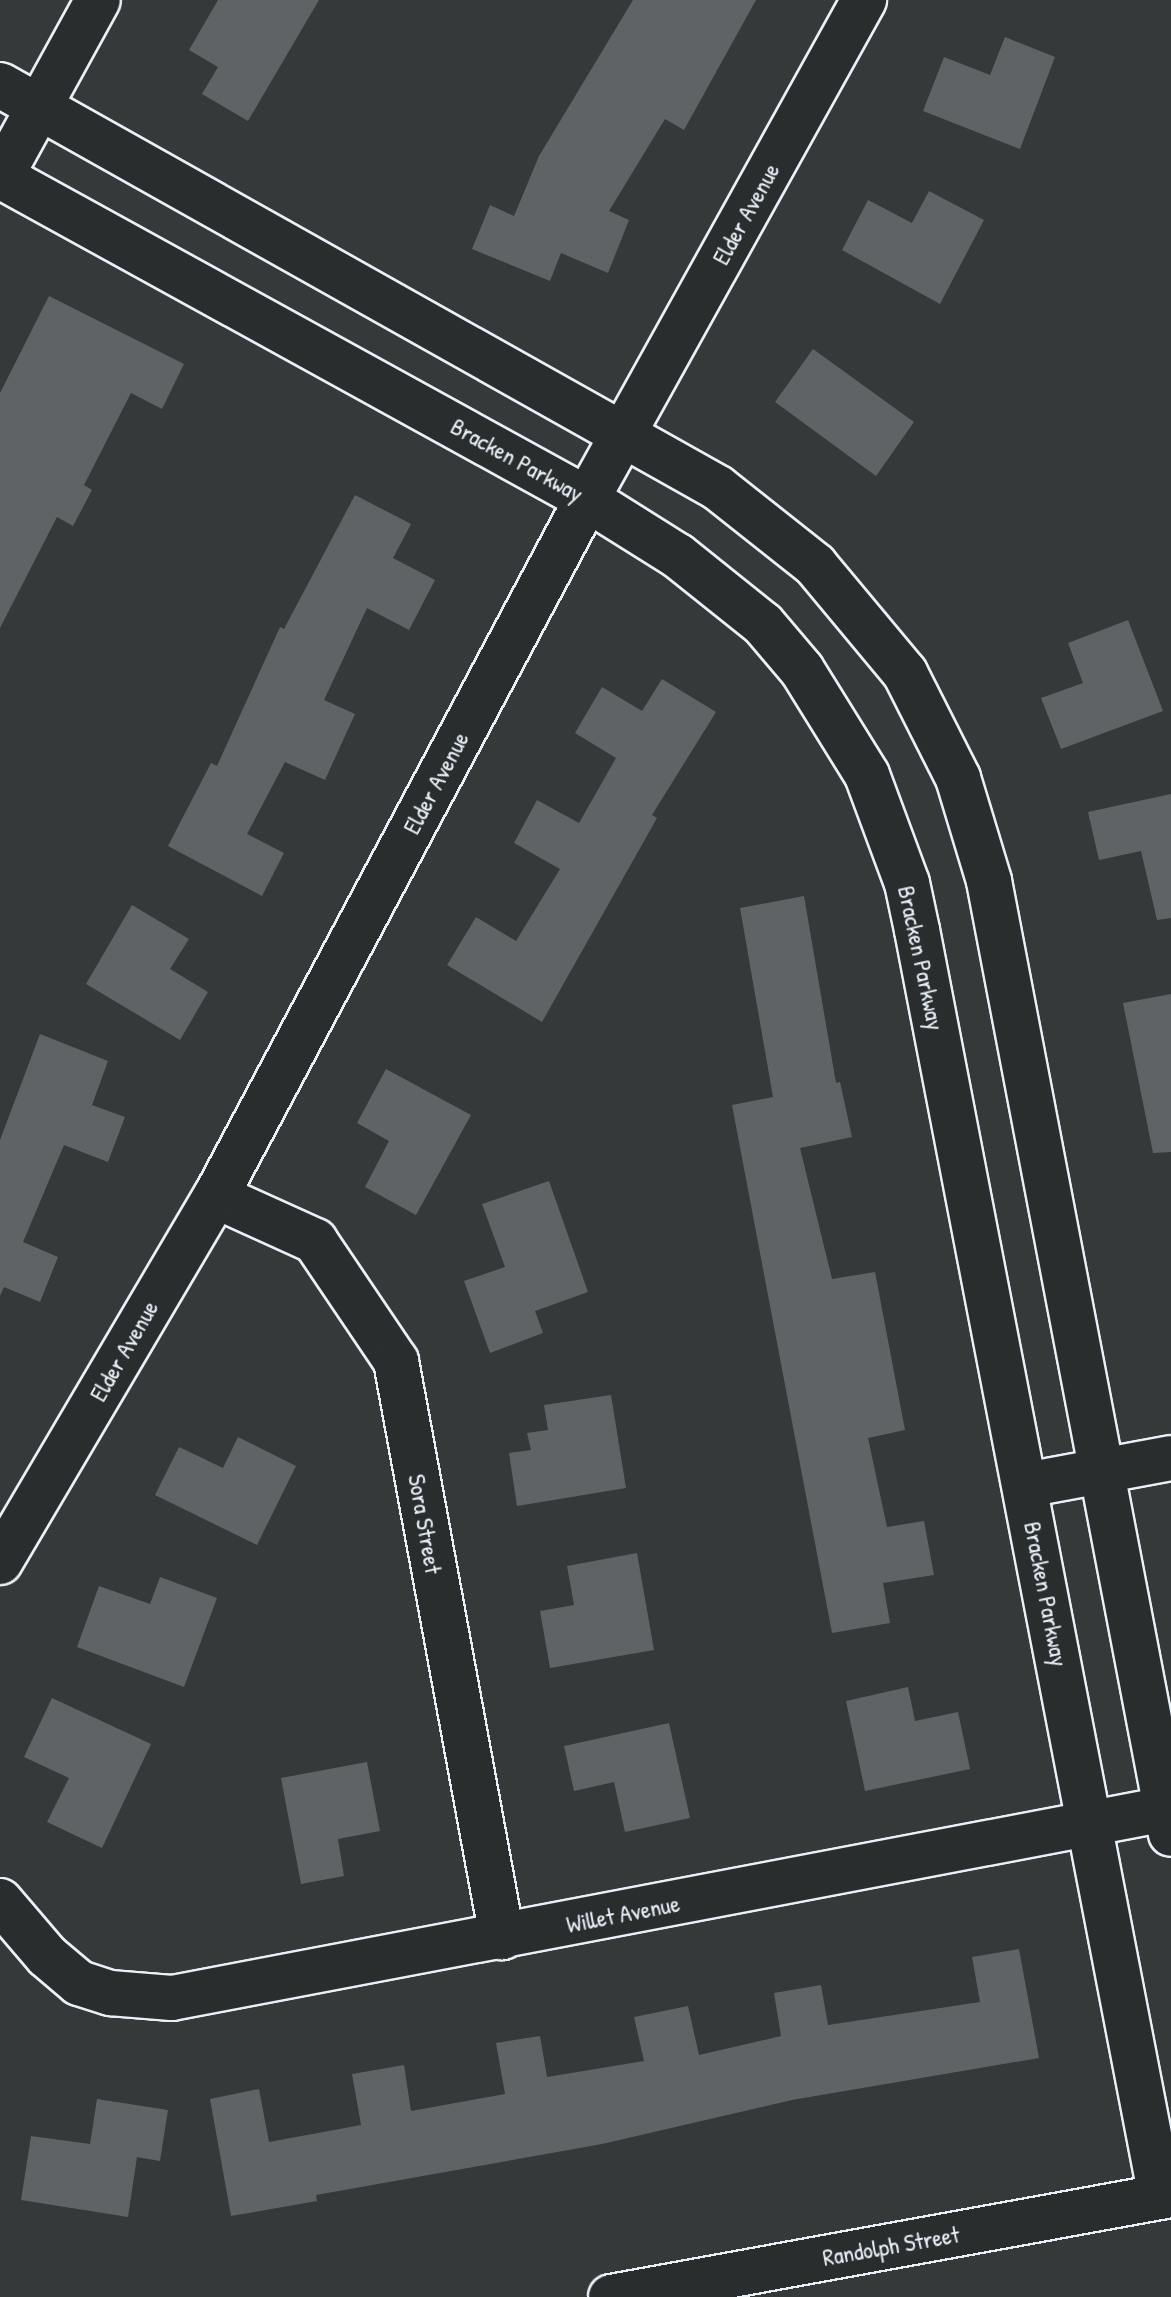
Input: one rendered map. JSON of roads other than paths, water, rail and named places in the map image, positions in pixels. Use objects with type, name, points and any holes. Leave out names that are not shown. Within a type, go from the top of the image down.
[{"type":"street","points":[[0,177],[98,0]]},
{"type":"street","name":"Elder Avenue","points":[[0,1562],[216,1196],[587,499],[864,0]]},
{"type":"street","points":[[0,85],[38,110],[625,432],[718,488],[815,565],[872,627],[935,725],[958,778],[989,881],[1169,1821]]},
{"type":"street","name":"Bracken Parkway","points":[[0,177],[587,499],[678,556],[763,624],[802,670],[867,775],[914,914],[1090,1824],[1166,2196]]},
{"type":"street","name":"Sora Street","points":[[216,1196],[315,1241],[396,1361],[502,1937]]},
{"type":"street","points":[[1025,1485],[1171,1458]]},
{"type":"street","name":"Willet Avenue","points":[[0,1901],[47,1956],[79,1983],[110,1993],[172,1998],[1090,1824],[1169,1821]]},
{"type":"street","name":"Randolph Street","points":[[611,2297],[1166,2196]]}]
